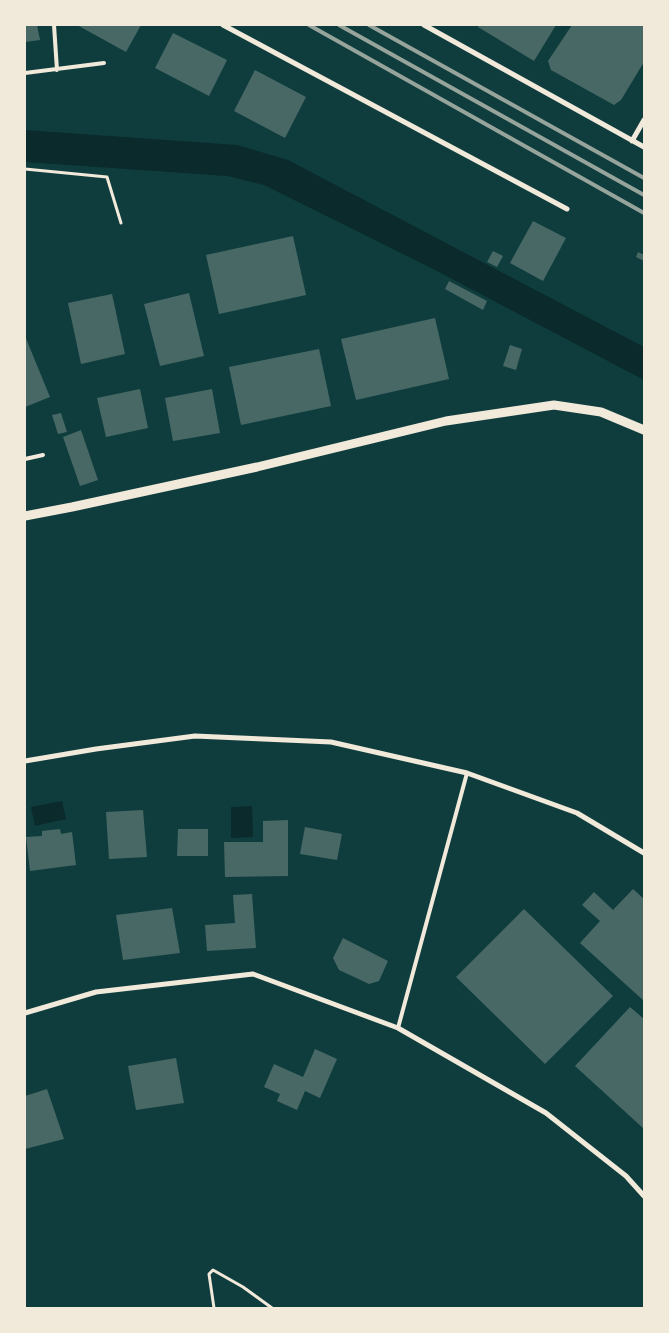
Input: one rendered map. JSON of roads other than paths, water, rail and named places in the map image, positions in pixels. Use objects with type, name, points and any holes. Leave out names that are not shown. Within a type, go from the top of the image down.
[{"type":"street","points":[[223,25],[567,209]]},
{"type":"street","points":[[424,25],[644,147]]},
{"type":"street","points":[[632,141],[644,120]]},
{"type":"street","points":[[25,516],[256,467],[446,421],[554,405],[601,412],[644,430]]},
{"type":"street","points":[[25,761],[96,749],[195,736],[331,742],[467,773],[577,813],[644,853]]},
{"type":"street","points":[[25,1013],[96,992],[253,974],[398,1028],[546,1113],[626,1176],[644,1196]]},
{"type":"lane","points":[[54,25],[57,70]]},
{"type":"lane","points":[[25,73],[104,63]]},
{"type":"lane","points":[[25,459],[43,455]]},
{"type":"lane","points":[[398,1028],[467,773]]},
{"type":"water","points":[[25,130],[237,145],[288,160],[644,347],[644,380],[435,270],[264,185],[227,176],[25,162]]},
{"type":"water","points":[[62,801],[66,819],[35,826],[31,807]]},
{"type":"water","points":[[252,806],[253,837],[231,838],[231,807]]},
{"type":"railway","points":[[309,25],[644,213]]},
{"type":"railway","points":[[339,25],[644,195]]},
{"type":"railway","points":[[369,25],[644,178]]}]
